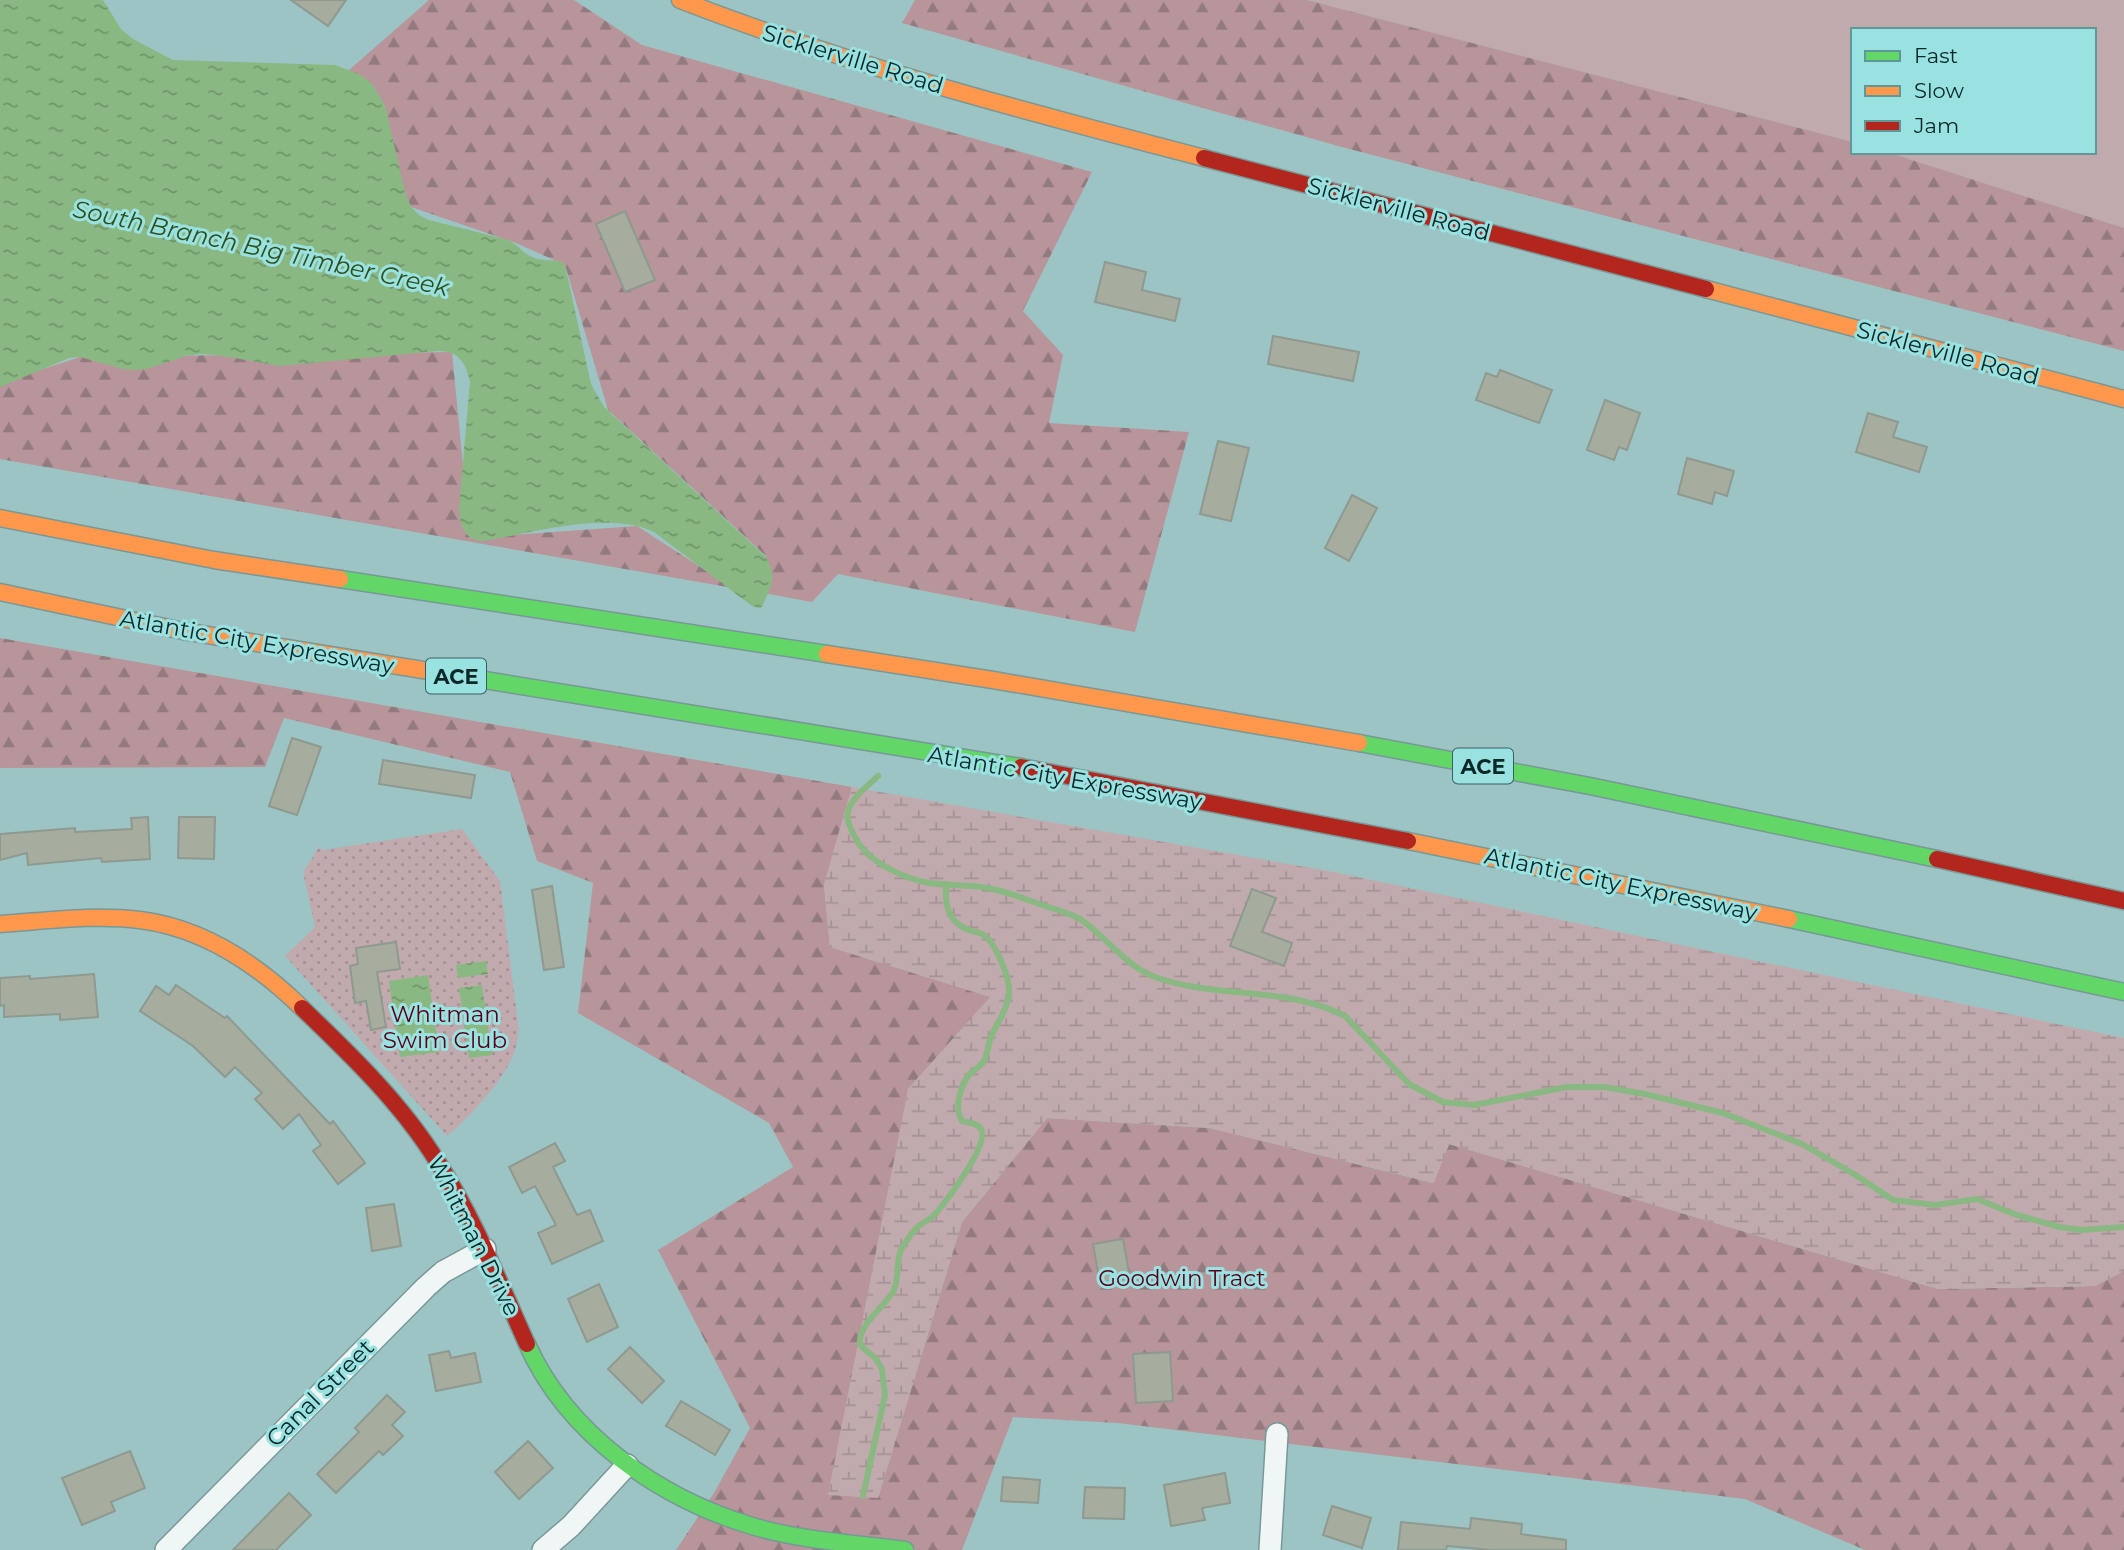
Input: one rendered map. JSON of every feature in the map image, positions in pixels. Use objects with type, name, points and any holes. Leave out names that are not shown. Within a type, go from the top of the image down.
[{"type":"main road","name":"Sicklerville Road","points":[[680,0],[741,24],[844,58],[1022,110],[2124,400]]},
{"type":"main road","name":"ACE","points":[[0,518],[214,560],[967,676],[1306,733],[1643,797],[1866,843],[2124,901]]},
{"type":"main road","name":"Atlantic City Expressway","points":[[0,592],[183,631],[1058,774],[1450,849],[1852,932],[2124,992]]},
{"type":"main road","name":"Whitman Drive","points":[[0,924],[108,919],[145,921],[201,936],[271,977],[402,1112],[446,1174],[485,1249],[546,1380],[579,1421],[601,1443],[627,1465],[694,1506],[740,1523],[792,1535],[905,1550]]},
{"type":"street","name":"Canal Street","points":[[166,1550],[426,1287],[443,1272],[485,1249]]},
{"type":"street","points":[[1270,1550],[1277,1434]]},
{"type":"street","points":[[543,1550],[571,1527],[627,1465]]},
{"type":"green space","points":[[429,0],[574,0],[642,45],[1092,172],[1023,311],[1063,355],[1049,423],[1189,432],[1135,632],[838,574],[812,602],[763,593],[766,556],[608,410],[565,265],[516,243],[411,207],[349,70]]},
{"type":"green space","points":[[915,0],[1307,0],[1851,141],[1851,154],[1893,154],[2124,228],[2124,351],[1338,146],[902,23]]},
{"type":"green space","points":[[1307,0],[2124,0],[2124,228],[1892,154],[2096,154],[2096,28],[1851,28],[1851,141]]},
{"type":"green space","points":[[452,352],[470,538],[637,526],[733,588],[0,459],[0,383],[80,357]]},
{"type":"green space","name":"Goodwin Tract","points":[[0,638],[852,787],[824,885],[830,947],[991,997],[908,1089],[878,1498],[962,1222],[1047,1118],[1210,1128],[1433,1183],[1449,1144],[1938,1289],[2095,1286],[2124,1271],[2124,1550],[1865,1550],[1745,1499],[1118,1423],[1013,1417],[962,1550],[676,1550],[714,1493],[750,1428],[658,1250],[793,1167],[769,1123],[578,1013],[593,883],[537,861],[510,772],[284,718],[265,767],[0,768]]},
{"type":"green space","points":[[852,787],[1334,872],[2124,1038],[2124,1271],[2095,1286],[1938,1289],[1449,1144],[1434,1183],[1210,1128],[1047,1118],[962,1222],[878,1498],[828,1495],[908,1089],[990,997],[830,947],[824,885]]},
{"type":"green space","name":"Whitman Swim Club","points":[[462,829],[500,881],[519,1031],[514,1053],[494,1087],[447,1136],[285,956],[315,927],[303,872],[319,847],[323,850]]},
{"type":"water","points":[[0,0],[103,0],[121,29],[133,39],[173,60],[335,65],[361,75],[372,84],[385,105],[405,192],[411,207],[419,215],[429,220],[505,239],[533,258],[560,261],[565,265],[591,384],[604,407],[766,557],[772,577],[762,607],[752,606],[654,532],[636,526],[615,523],[570,525],[484,541],[467,535],[460,520],[459,507],[470,382],[464,364],[451,353],[438,351],[280,366],[200,354],[135,370],[80,357],[69,358],[0,387]]},
{"type":"water","points":[[486,961],[488,974],[458,978],[456,965]]},
{"type":"water","points":[[428,975],[439,1052],[400,1057],[389,981]]},
{"type":"water","points":[[482,985],[492,1055],[469,1058],[459,988]]},
{"type":"building","points":[[291,0],[346,0],[328,26]]},
{"type":"building","points":[[625,211],[655,280],[625,292],[596,224]]},
{"type":"building","points":[[1105,262],[1146,272],[1142,290],[1180,299],[1175,321],[1095,302]]},
{"type":"building","points":[[1273,336],[1359,352],[1353,381],[1268,364]]},
{"type":"building","points":[[1500,370],[1552,390],[1539,423],[1476,400],[1486,373],[1497,377]]},
{"type":"building","points":[[1605,400],[1640,413],[1627,450],[1619,447],[1614,460],[1587,450]]},
{"type":"building","points":[[1868,413],[1898,422],[1893,437],[1927,447],[1919,472],[1856,452]]},
{"type":"building","points":[[1218,441],[1249,448],[1231,521],[1200,514]]},
{"type":"building","points":[[1687,458],[1734,471],[1727,496],[1715,492],[1712,504],[1678,494]]},
{"type":"building","points":[[1352,495],[1377,508],[1349,561],[1325,548]]},
{"type":"building","points":[[292,738],[321,747],[297,815],[269,806]]},
{"type":"building","points":[[383,760],[475,775],[471,798],[379,784]]},
{"type":"building","points":[[148,817],[150,859],[102,862],[101,858],[28,865],[27,853],[0,860],[0,834],[75,828],[75,832],[132,829],[131,818]]},
{"type":"building","points":[[179,817],[215,817],[214,859],[178,858]]},
{"type":"building","points":[[552,886],[564,967],[544,970],[532,890]]},
{"type":"building","points":[[1252,889],[1276,898],[1262,932],[1292,943],[1284,966],[1230,946]]},
{"type":"building","points":[[396,942],[400,969],[377,972],[386,1027],[371,1030],[366,1001],[355,1003],[350,966],[358,964],[356,948]]},
{"type":"building","points":[[94,974],[98,1017],[60,1020],[60,1014],[4,1017],[4,1005],[0,1006],[0,978],[30,976],[30,979]]},
{"type":"building","points":[[176,985],[225,1018],[227,1016],[330,1124],[333,1121],[365,1163],[338,1184],[313,1151],[321,1145],[299,1114],[283,1129],[255,1099],[262,1093],[235,1067],[225,1077],[193,1046],[140,1011],[156,986],[169,995]]},
{"type":"building","points":[[555,1143],[565,1161],[553,1167],[577,1215],[590,1210],[603,1241],[552,1264],[538,1233],[556,1225],[535,1186],[522,1193],[509,1167]]},
{"type":"building","points":[[394,1204],[401,1246],[372,1251],[366,1208]]},
{"type":"building","points":[[1123,1239],[1130,1278],[1100,1283],[1093,1244]]},
{"type":"building","points":[[599,1284],[618,1327],[587,1342],[568,1299]]},
{"type":"building","points":[[630,1347],[664,1381],[642,1403],[608,1369]]},
{"type":"building","points":[[449,1351],[451,1358],[475,1353],[481,1382],[436,1391],[429,1355]]},
{"type":"building","points":[[1170,1352],[1173,1401],[1136,1403],[1133,1354]]},
{"type":"building","points":[[387,1395],[405,1412],[392,1425],[403,1436],[383,1455],[379,1451],[336,1493],[317,1474],[359,1432],[355,1428]]},
{"type":"building","points":[[681,1401],[730,1430],[715,1455],[666,1426]]},
{"type":"building","points":[[528,1441],[553,1468],[519,1499],[495,1472]]},
{"type":"building","points":[[130,1451],[145,1488],[111,1502],[115,1511],[82,1525],[62,1478]]},
{"type":"building","points":[[1225,1473],[1230,1503],[1202,1508],[1205,1520],[1171,1526],[1164,1485]]},
{"type":"building","points":[[1003,1477],[1040,1480],[1038,1503],[1001,1501]]},
{"type":"building","points":[[1085,1487],[1125,1488],[1124,1519],[1083,1518]]},
{"type":"building","points":[[289,1493],[311,1515],[276,1550],[233,1550]]},
{"type":"building","points":[[1332,1506],[1371,1518],[1362,1548],[1323,1535]]},
{"type":"building","points":[[1471,1518],[1522,1524],[1521,1534],[1566,1540],[1566,1550],[1492,1550],[1447,1546],[1446,1550],[1398,1550],[1401,1522],[1470,1529]]},
{"type":"waterway","name":"South Branch Big Timber Creek","points":[[878,776],[852,802],[848,818],[861,846],[887,867],[929,883],[977,886],[1000,891],[1071,915],[1092,928],[1137,967],[1158,978],[1205,989],[1300,1000],[1345,1016],[1409,1084],[1443,1102],[1474,1105],[1567,1087],[1604,1087],[1645,1094],[1723,1113],[1802,1144],[1893,1200],[1935,1205],[1977,1199],[2014,1214],[2059,1227],[2082,1230],[2124,1227]]},
{"type":"waterway","points":[[863,1496],[885,1395],[882,1369],[876,1359],[860,1345],[862,1331],[893,1292],[903,1246],[915,1229],[942,1206],[974,1159],[982,1136],[981,1129],[975,1124],[962,1121],[958,1110],[959,1098],[968,1076],[984,1061],[1009,996],[1005,971],[987,938],[966,929],[951,916],[946,898],[946,884]]},
{"type":"traffic: fast","points":[[340,579],[827,654]]},
{"type":"traffic: fast","points":[[460,676],[1021,767]]},
{"type":"traffic: fast","points":[[1359,743],[1590,786],[1937,859]]},
{"type":"traffic: fast","points":[[1789,919],[2124,992]]},
{"type":"traffic: fast","points":[[527,1344],[566,1407],[592,1434],[620,1459],[683,1499],[717,1514],[771,1531],[905,1550]]},
{"type":"traffic: slow","points":[[680,0],[875,67],[1204,158]]},
{"type":"traffic: slow","points":[[1706,289],[2124,399]]},
{"type":"traffic: slow","points":[[0,518],[214,560],[340,579]]},
{"type":"traffic: slow","points":[[0,592],[183,631],[460,676]]},
{"type":"traffic: slow","points":[[827,654],[1359,743]]},
{"type":"traffic: slow","points":[[1408,841],[1789,919]]},
{"type":"traffic: slow","points":[[0,924],[105,918],[163,924],[208,940],[248,963],[302,1008]]},
{"type":"traffic: jam","points":[[1204,158],[1706,289]]},
{"type":"traffic: jam","points":[[1021,767],[1408,841]]},
{"type":"traffic: jam","points":[[1937,859],[2124,901]]},
{"type":"traffic: jam","points":[[302,1008],[374,1080],[423,1140],[474,1228],[527,1344]]}]
